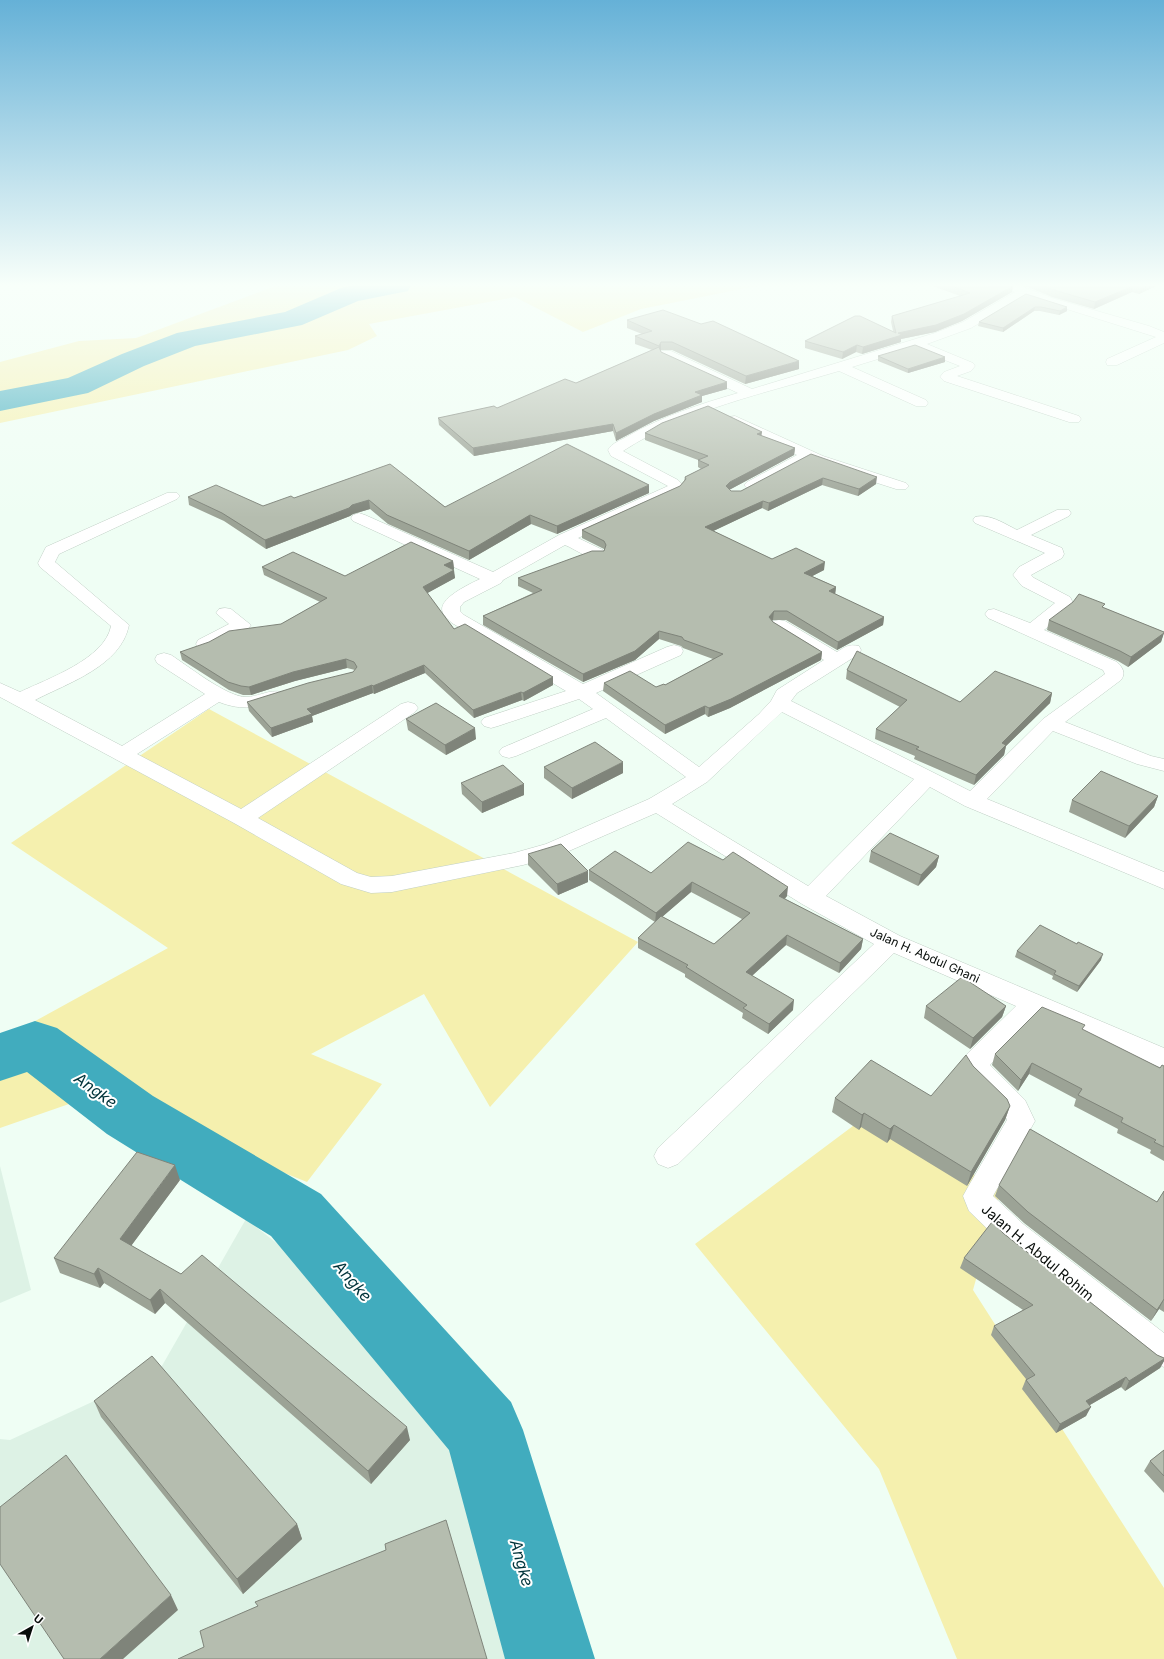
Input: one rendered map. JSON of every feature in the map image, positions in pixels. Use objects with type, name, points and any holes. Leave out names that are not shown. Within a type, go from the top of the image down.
[{"type":"street","points":[[684,362],[750,393]]},
{"type":"street","points":[[700,777],[582,692],[458,619],[451,612],[451,606],[458,598],[495,579],[565,538],[674,489],[676,486],[673,483],[618,455],[616,450],[651,428],[710,406],[852,362]]},
{"type":"street","points":[[962,362],[968,366],[947,377],[1074,419]]},
{"type":"street","points":[[839,366],[921,403]]},
{"type":"street","points":[[710,406],[761,433],[809,455],[901,486]]},
{"type":"street","points":[[742,490],[809,455]]},
{"type":"street","points":[[21,699],[83,668],[106,650],[117,638],[120,625],[46,563],[52,551],[64,544],[172,496]]},
{"type":"street","points":[[1020,535],[1063,513]]},
{"type":"street","points":[[359,518],[495,579]]},
{"type":"street","points":[[981,520],[1020,535],[1056,552],[1056,554],[1025,571],[1022,575],[1028,582],[1064,601],[1064,606],[1033,630]]},
{"type":"street","points":[[565,538],[597,554]]},
{"type":"street","points":[[225,613],[242,625],[187,651],[164,659],[218,694],[243,704],[254,703],[295,689]]},
{"type":"street","points":[[973,801],[1050,723],[1114,676],[1114,670],[1110,666],[1033,630],[994,614]]},
{"type":"street","points":[[0,689],[21,699],[121,755],[242,818],[349,879],[371,885],[392,884],[515,860],[554,849],[657,804],[700,777],[766,718],[780,704],[784,694],[844,655],[779,625]]},
{"type":"street","points":[[491,722],[582,692],[674,651]]},
{"type":"street","points":[[121,755],[218,694]]},
{"type":"street","points":[[780,704],[973,801],[1164,882]]},
{"type":"street","points":[[242,818],[408,708]]},
{"type":"street","points":[[509,752],[609,710]]},
{"type":"street","points":[[1050,723],[1144,760],[1164,765]]},
{"type":"street","points":[[810,898],[927,778]]},
{"type":"street","name":"Jalan H. Abdul Ghani","points":[[657,804],[810,898],[891,942],[1164,1059]]},
{"type":"street","points":[[668,1156],[891,942]]},
{"type":"street","name":"Jalan H. Abdul Rohim","points":[[1034,1004],[982,1055],[976,1064],[976,1068],[998,1089],[1019,1113],[1021,1121],[978,1196],[979,1202],[1017,1238],[1164,1352]]},
{"type":"shaded area","points":[[0,362],[289,362],[0,423]]},
{"type":"shaded area","points":[[209,709],[638,942],[490,1107],[424,994],[311,1054],[382,1084],[307,1182],[92,1096],[0,1128],[0,1081],[8,1036],[168,948],[11,843]]},
{"type":"shaded area","points":[[8,1036],[0,1081],[0,1039]]},
{"type":"shaded area","points":[[869,1114],[1001,1190],[973,1290],[1164,1588],[1164,1659],[957,1659],[879,1469],[695,1244]]},
{"type":"shaded area","points":[[0,1166],[31,1290],[0,1303]]},
{"type":"shaded area","points":[[246,1219],[462,1390],[565,1574],[575,1659],[0,1659],[0,1439],[10,1440],[159,1371]]},
{"type":"building","points":[[623,362],[684,362],[727,382],[695,392],[702,395],[654,414],[616,433],[613,424],[473,448],[438,418],[494,406],[497,408],[565,379],[576,383]]},
{"type":"building","points":[[716,362],[794,362],[746,376]]},
{"type":"building","points":[[893,362],[928,362],[908,369]]},
{"type":"building","points":[[708,406],[762,432],[757,434],[795,448],[730,482],[726,486],[731,491],[741,491],[811,454],[877,477],[859,489],[823,478],[769,503],[763,501],[705,527],[772,559],[796,548],[825,562],[804,573],[836,587],[829,591],[884,617],[838,642],[787,611],[774,611],[769,617],[773,622],[822,652],[731,699],[709,708],[705,706],[665,725],[604,683],[630,671],[656,687],[665,685],[723,654],[684,640],[682,637],[659,631],[635,651],[583,674],[483,616],[542,590],[518,578],[592,551],[604,551],[606,545],[604,541],[582,530],[680,486],[686,479],[685,477],[709,465],[698,460],[708,456],[645,433],[662,423]]},
{"type":"building","points":[[567,444],[649,485],[557,526],[530,515],[469,551],[387,515],[369,500],[352,505],[349,508],[265,540],[222,513],[188,497],[216,485],[263,506],[291,496],[294,498],[390,464],[445,507]]},
{"type":"building","points":[[411,542],[453,561],[444,565],[454,570],[423,587],[454,629],[465,624],[553,677],[523,693],[521,692],[473,710],[424,665],[373,686],[372,685],[307,709],[312,714],[271,728],[247,702],[308,683],[353,672],[357,667],[354,662],[346,659],[293,672],[249,687],[228,682],[180,652],[209,642],[229,631],[281,624],[327,598],[262,567],[293,552],[345,576]]},
{"type":"building","points":[[1079,594],[1105,604],[1102,607],[1164,633],[1131,657],[1049,620],[1073,602]]},
{"type":"building","points":[[857,651],[960,702],[995,671],[1052,693],[1002,743],[1006,745],[976,775],[916,749],[919,747],[876,729],[907,700],[847,670]]},
{"type":"building","points":[[436,703],[475,728],[445,745],[406,719]]},
{"type":"building","points":[[595,742],[623,762],[572,788],[544,767]]},
{"type":"building","points":[[503,765],[524,784],[482,802],[461,783]]},
{"type":"building","points":[[1101,771],[1158,796],[1129,826],[1072,800]]},
{"type":"building","points":[[890,833],[939,856],[921,875],[871,851]]},
{"type":"building","points":[[688,842],[723,860],[733,852],[788,887],[779,896],[863,939],[840,963],[787,935],[746,972],[794,1000],[769,1024],[743,1008],[747,1005],[686,967],[688,965],[638,938],[661,916],[714,944],[750,913],[692,882],[656,913],[589,870],[615,851],[651,873]]},
{"type":"building","points":[[561,844],[588,871],[557,884],[528,854]]},
{"type":"building","points":[[1040,925],[1077,944],[1078,942],[1103,954],[1079,986],[1054,974],[1056,971],[1017,951]]},
{"type":"building","points":[[962,977],[1006,1006],[973,1038],[926,1006]]},
{"type":"building","points":[[1042,1007],[1085,1025],[1082,1029],[1160,1068],[1162,1065],[1164,1066],[1164,1147],[1154,1142],[1156,1140],[1121,1122],[1123,1118],[1078,1095],[1082,1089],[1032,1063],[1021,1080],[995,1054]]},
{"type":"building","points":[[966,1055],[973,1066],[1007,1099],[1010,1106],[971,1172],[894,1125],[890,1129],[864,1113],[862,1115],[835,1098],[871,1060],[931,1096]]},
{"type":"building","points":[[1030,1129],[1157,1202],[1164,1191],[1164,1299],[1157,1310],[1028,1212],[999,1185]]},
{"type":"building","points":[[137,1152],[175,1165],[120,1239],[181,1274],[202,1255],[407,1427],[368,1471],[160,1289],[150,1300],[98,1268],[94,1274],[54,1258]]},
{"type":"building","points":[[992,1222],[1003,1233],[1164,1359],[1129,1381],[1126,1377],[1086,1401],[1091,1407],[1060,1424],[1026,1380],[1035,1375],[994,1326],[1033,1305],[964,1258]]},
{"type":"building","points":[[152,1356],[297,1524],[237,1579],[94,1401]]},
{"type":"building","points":[[1164,1450],[1164,1476],[1150,1461]]},
{"type":"building","points":[[66,1455],[171,1595],[100,1659],[64,1659],[0,1564],[0,1507]]},
{"type":"building","points":[[446,1520],[487,1659],[178,1659],[204,1647],[200,1631],[258,1606],[255,1602],[386,1550],[385,1544]]},
{"type":"waterway","name":"Angke","points":[[0,401],[77,386],[128,362]]},
{"type":"waterway","name":"Angke","points":[[0,1057],[35,1045],[130,1115],[296,1215],[483,1430],[550,1659]]}]
